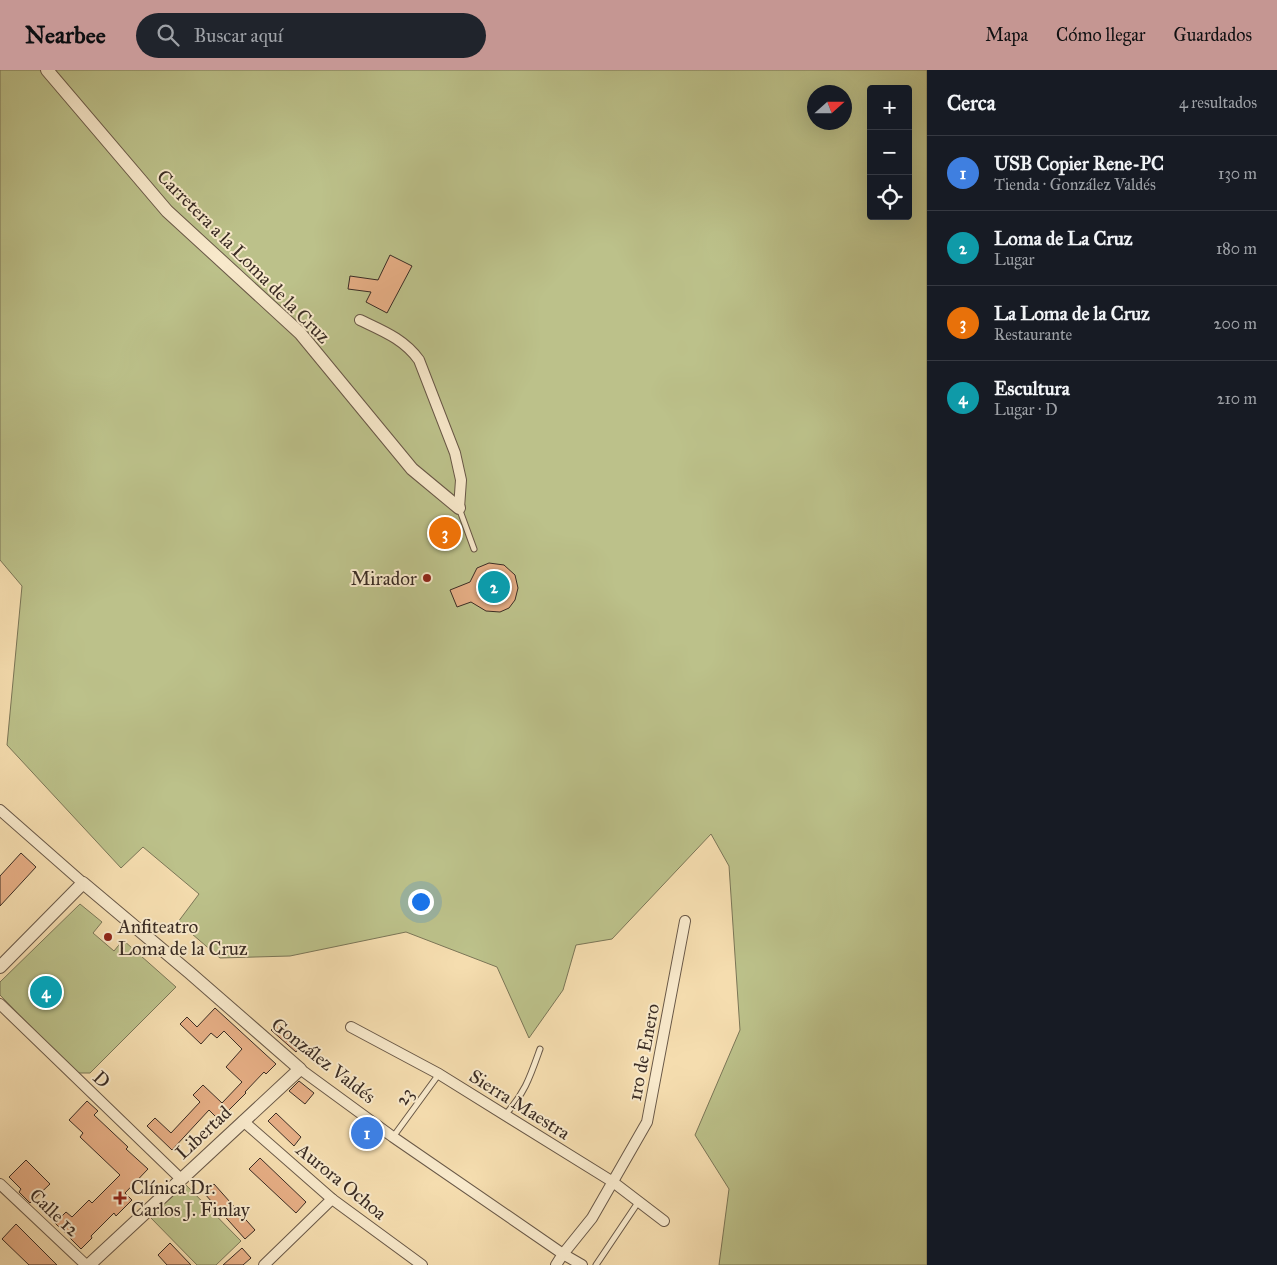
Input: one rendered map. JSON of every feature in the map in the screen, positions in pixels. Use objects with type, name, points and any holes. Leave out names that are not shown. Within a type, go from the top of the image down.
[{"type":"street","name":"Carretera a la Loma de la Cruz","points":[[47,70],[167,211],[300,332],[412,469],[459,508]]},
{"type":"street","points":[[360,320],[400,340],[411,349],[419,360],[455,453],[461,480],[459,508]]},
{"type":"street","points":[[0,810],[83,883],[0,967]]},
{"type":"street","name":"González Valdés","points":[[83,883],[300,1069],[393,1137],[563,1254],[582,1265]]},
{"type":"street","name":"1ro de Enero","points":[[556,1265],[592,1218],[647,1122],[685,921]]},
{"type":"street","name":"D","points":[[0,1004],[181,1179]]},
{"type":"street","name":"Sierra Maestra","points":[[351,1027],[439,1074],[613,1182],[664,1221]]},
{"type":"street","name":"Libertad","points":[[88,1265],[300,1069]]},
{"type":"street","name":"Aurora Ochoa","points":[[243,1121],[332,1199],[408,1261],[422,1265]]},
{"type":"street","name":"Calle 12","points":[[0,1184],[88,1265]]},
{"type":"street","points":[[264,1265],[332,1199]]},
{"type":"lane","points":[[459,508],[474,549]]},
{"type":"lane","points":[[505,1115],[526,1087],[540,1049]]},
{"type":"lane","name":"23","points":[[393,1137],[439,1074]]},
{"type":"lane","points":[[596,1265],[640,1201]]},
{"type":"green space","points":[[0,70],[927,70],[927,1265],[719,1265],[729,1189],[695,1135],[740,1030],[729,866],[711,834],[612,939],[576,945],[563,990],[529,1038],[497,967],[406,932],[290,956],[220,958],[178,922],[199,894],[143,847],[121,868],[7,745],[22,586],[0,560]]},
{"type":"green space","points":[[80,904],[102,922],[93,933],[114,951],[123,940],[176,987],[90,1073],[76,1073],[0,995],[0,982]]},
{"type":"green space","points":[[185,1184],[241,1241],[216,1265],[197,1265],[150,1217]]},
{"type":"building","points":[[390,255],[412,266],[387,313],[366,302],[371,292],[348,289],[350,276],[378,280]]},
{"type":"building","points":[[437,525],[456,530],[453,541],[435,537]]},
{"type":"building","points":[[489,563],[504,565],[515,575],[518,588],[515,600],[509,608],[500,612],[486,611],[471,602],[457,607],[450,590],[470,582],[477,568]]},
{"type":"building","points":[[21,853],[36,867],[0,906],[0,876]]},
{"type":"building","points":[[215,1008],[276,1064],[266,1074],[264,1072],[219,1120],[209,1110],[172,1150],[147,1126],[155,1118],[171,1133],[200,1102],[193,1095],[203,1085],[222,1103],[242,1082],[226,1067],[242,1049],[224,1031],[217,1038],[211,1033],[201,1044],[180,1024],[187,1017],[197,1027]]},
{"type":"building","points":[[278,1023],[302,1044],[296,1052],[271,1030]]},
{"type":"building","points":[[299,1081],[314,1093],[305,1104],[289,1091]]},
{"type":"building","points":[[87,1101],[98,1111],[94,1115],[148,1169],[125,1193],[132,1200],[116,1216],[114,1213],[81,1249],[55,1223],[66,1212],[72,1217],[89,1200],[92,1203],[120,1175],[80,1137],[83,1133],[69,1120]]},
{"type":"building","points":[[276,1113],[301,1137],[294,1146],[268,1121]]},
{"type":"building","points":[[260,1158],[306,1202],[296,1213],[249,1169]]},
{"type":"building","points":[[26,1160],[50,1184],[30,1203],[19,1192],[21,1189],[9,1177]]},
{"type":"building","points":[[214,1184],[255,1230],[245,1239],[204,1193]]},
{"type":"building","points":[[16,1224],[57,1265],[29,1265],[2,1239]]},
{"type":"building","points":[[170,1243],[191,1265],[167,1265],[158,1255]]},
{"type":"building","points":[[242,1248],[251,1258],[243,1265],[223,1265]]},
{"type":"place","name":"La Loma de la Cruz","points":[[445,533]]},
{"type":"place","name":"Mirador","points":[[427,578]]},
{"type":"place","name":"Loma de La Cruz","points":[[494,587]]},
{"type":"place","name":"Anfiteatro Loma de la Cruz","points":[[108,937]]},
{"type":"place","name":"Escultura","points":[[46,992]]},
{"type":"place","name":"USB Copier Rene-PC","points":[[367,1133]]},
{"type":"place","name":"Clínica Dr. Carlos J. Finlay","points":[[120,1198]]}]
